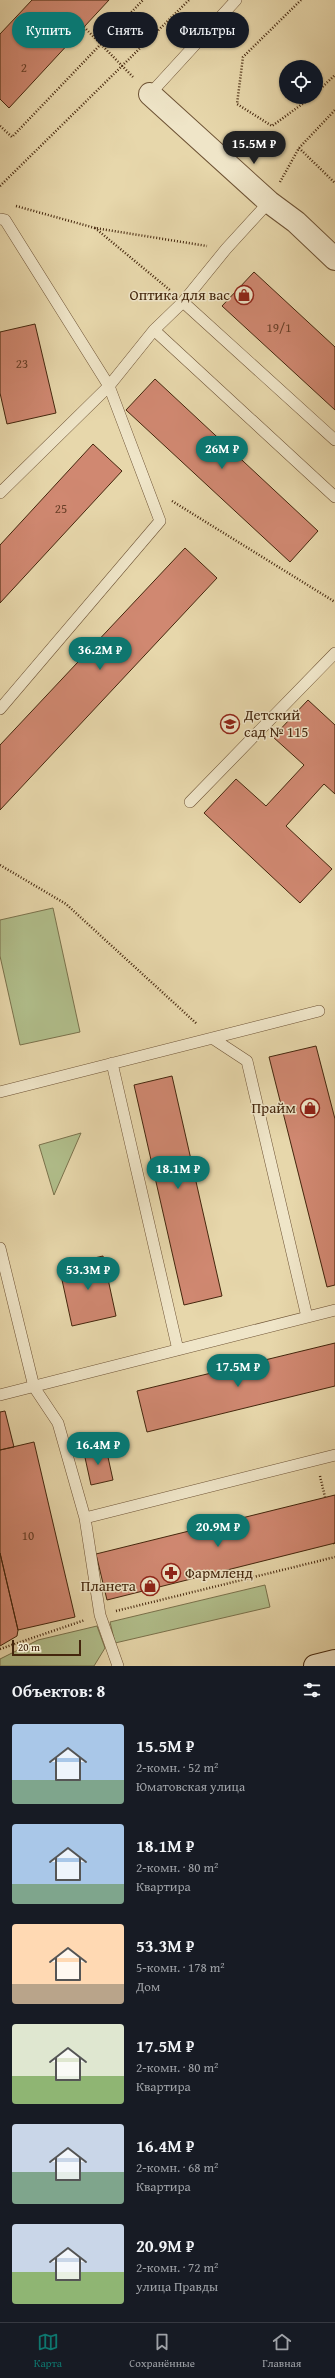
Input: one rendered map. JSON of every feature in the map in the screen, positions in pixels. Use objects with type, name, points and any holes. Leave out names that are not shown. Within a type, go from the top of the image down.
[{"type":"street","points":[[150,94],[269,202],[296,222],[335,260]]},
{"type":"street","points":[[315,1666],[335,1661]]},
{"type":"lane","points":[[150,94],[236,0]]},
{"type":"lane","points":[[0,493],[109,386],[154,330],[183,302],[226,249],[269,202]]},
{"type":"lane","points":[[0,219],[5,220],[109,386],[160,521],[0,709]]},
{"type":"lane","points":[[183,302],[335,440]]},
{"type":"lane","points":[[154,330],[335,497]]},
{"type":"lane","points":[[190,802],[335,653]]},
{"type":"lane","points":[[0,1092],[319,1011]]},
{"type":"lane","points":[[212,1038],[247,1061],[307,1317]]},
{"type":"lane","points":[[112,1063],[178,1350]]},
{"type":"lane","points":[[0,1248],[34,1386],[58,1423],[84,1518],[100,1615],[118,1666]]},
{"type":"lane","points":[[0,1395],[335,1310]]},
{"type":"lane","points":[[84,1518],[335,1455]]},
{"type":"path","points":[[131,12],[142,0]]},
{"type":"path","points":[[0,186],[189,0]]},
{"type":"path","points":[[301,0],[243,57],[237,104],[272,126],[302,104]]},
{"type":"path","points":[[85,28],[93,36]]},
{"type":"path","points":[[0,126],[12,137],[97,48]]},
{"type":"path","points":[[105,48],[150,94]]},
{"type":"path","points":[[323,86],[335,74]]},
{"type":"path","points":[[269,202],[299,148],[335,110]]},
{"type":"path","points":[[299,148],[335,183]]},
{"type":"path","points":[[15,206],[95,228],[226,249]]},
{"type":"path","points":[[95,228],[183,302]]},
{"type":"path","points":[[146,485],[335,602]]},
{"type":"path","points":[[0,865],[66,904],[212,1038]]},
{"type":"path","points":[[0,1649],[100,1615],[335,1557]]},
{"type":"green space","points":[[53,908],[80,1032],[20,1045],[0,956],[0,920]]},
{"type":"green space","points":[[81,1133],[54,1195],[39,1145]]},
{"type":"green space","points":[[265,1585],[270,1607],[115,1643],[110,1622]]},
{"type":"green space","points":[[97,1626],[105,1648],[94,1666],[0,1666],[0,1659],[38,1640]]},
{"type":"building","points":[[32,0],[109,0],[98,12],[93,12],[93,17],[85,26],[85,12],[21,12]]},
{"type":"building","points":[[12,21],[12,48],[65,48],[9,108],[0,99],[0,34]]},
{"type":"building","points":[[254,272],[335,347],[335,410],[222,306]]},
{"type":"building","points":[[35,324],[56,413],[7,424],[0,393],[0,332]]},
{"type":"building","points":[[155,379],[318,531],[290,562],[126,410]]},
{"type":"building","points":[[93,444],[122,471],[0,603],[0,545]]},
{"type":"building","points":[[185,548],[217,578],[0,810],[0,745]]},
{"type":"building","points":[[308,700],[335,725],[335,794],[324,784],[286,826],[332,869],[300,903],[204,813],[236,779],[266,806],[304,765],[273,737]]},
{"type":"building","points":[[316,1046],[335,1119],[335,1285],[327,1287],[269,1057]]},
{"type":"building","points":[[172,1076],[222,1296],[184,1305],[134,1085]]},
{"type":"building","points":[[103,1256],[116,1316],[72,1326],[59,1266]]},
{"type":"building","points":[[335,1343],[335,1386],[147,1432],[137,1391]]},
{"type":"building","points":[[5,1411],[14,1447],[0,1450],[0,1412]]},
{"type":"building","points":[[34,1442],[75,1617],[18,1630],[0,1553],[0,1450]]},
{"type":"building","points":[[106,1448],[113,1480],[91,1485],[84,1453]]},
{"type":"building","points":[[335,1495],[335,1543],[107,1600],[96,1554]]},
{"type":"building","points":[[0,1553],[18,1630],[17,1636],[0,1646]]},
{"type":"place","name":"Оптика для вас","points":[[244,295]]},
{"type":"place","name":"Детский сад № 115","points":[[230,724]]},
{"type":"place","name":"Прайм","points":[[310,1108]]},
{"type":"place","name":"Фармленд","points":[[171,1573]]},
{"type":"place","name":"Планета","points":[[150,1586]]}]
